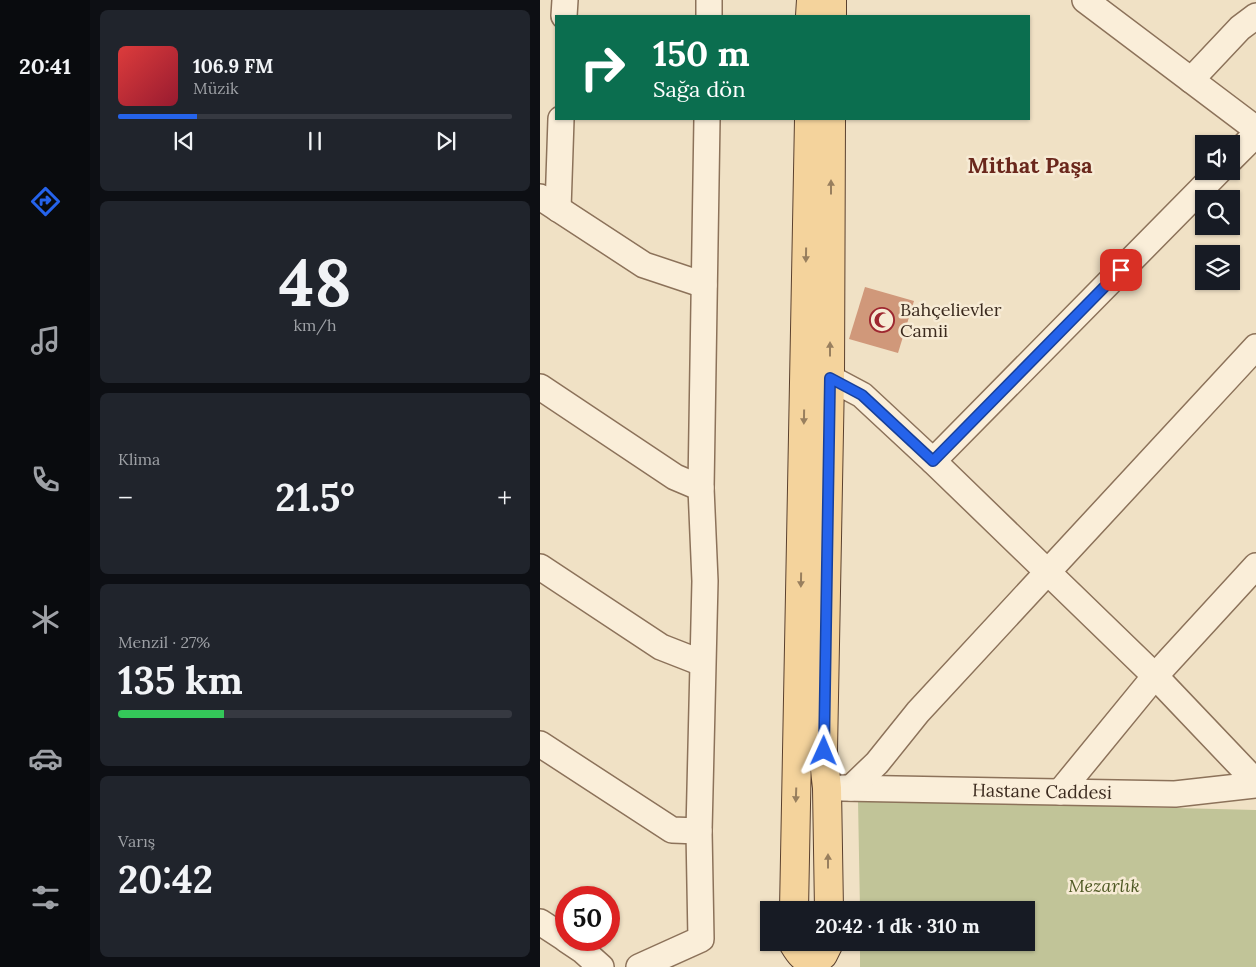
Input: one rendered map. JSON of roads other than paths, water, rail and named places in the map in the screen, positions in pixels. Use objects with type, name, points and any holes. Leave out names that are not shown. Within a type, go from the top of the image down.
[{"type":"main road","points":[[794,901],[809,120]]},
{"type":"main road","points":[[828,901],[828,826],[839,788],[824,751],[830,378],[831,120]]},
{"type":"main road","points":[[795,830],[812,818],[820,820],[828,826]]},
{"type":"main road","points":[[794,951],[794,967]]},
{"type":"main road","points":[[798,951],[807,960],[815,961],[825,951]]},
{"type":"main road","points":[[828,967],[829,951]]},
{"type":"street","points":[[564,15],[565,0]]},
{"type":"street","points":[[708,15],[709,0]]},
{"type":"street","points":[[1085,0],[1256,130]]},
{"type":"street","points":[[1191,80],[1240,28],[1256,16]]},
{"type":"street","points":[[561,120],[549,203],[644,266],[704,284]]},
{"type":"street","points":[[639,967],[702,939],[699,831],[705,582],[701,488],[707,120]]},
{"type":"street","points":[[1240,150],[1256,134]]},
{"type":"street","points":[[933,461],[1210,180]]},
{"type":"street","points":[[839,788],[877,764],[918,712],[1256,347]]},
{"type":"street","points":[[830,378],[862,395],[933,461],[1155,676],[1256,782]]},
{"type":"street","points":[[540,387],[675,477],[701,488]]},
{"type":"street","points":[[1060,792],[1155,676],[1256,566]]},
{"type":"street","points":[[540,567],[661,647],[702,664]]},
{"type":"street","points":[[540,744],[672,830],[699,831]]},
{"type":"street","name":"Hastane Caddesi","points":[[839,788],[1176,794],[1256,786]]},
{"type":"street","points":[[540,922],[555,932]]},
{"type":"street","points":[[581,951],[601,967]]},
{"type":"place","name":"Bahçelievler Camii","points":[[882,320]]},
{"type":"district","name":"Mithat Paşa","points":[[1030,165]]},
{"type":"park label","name":"Mezarlık","points":[[1104,886]]}]
